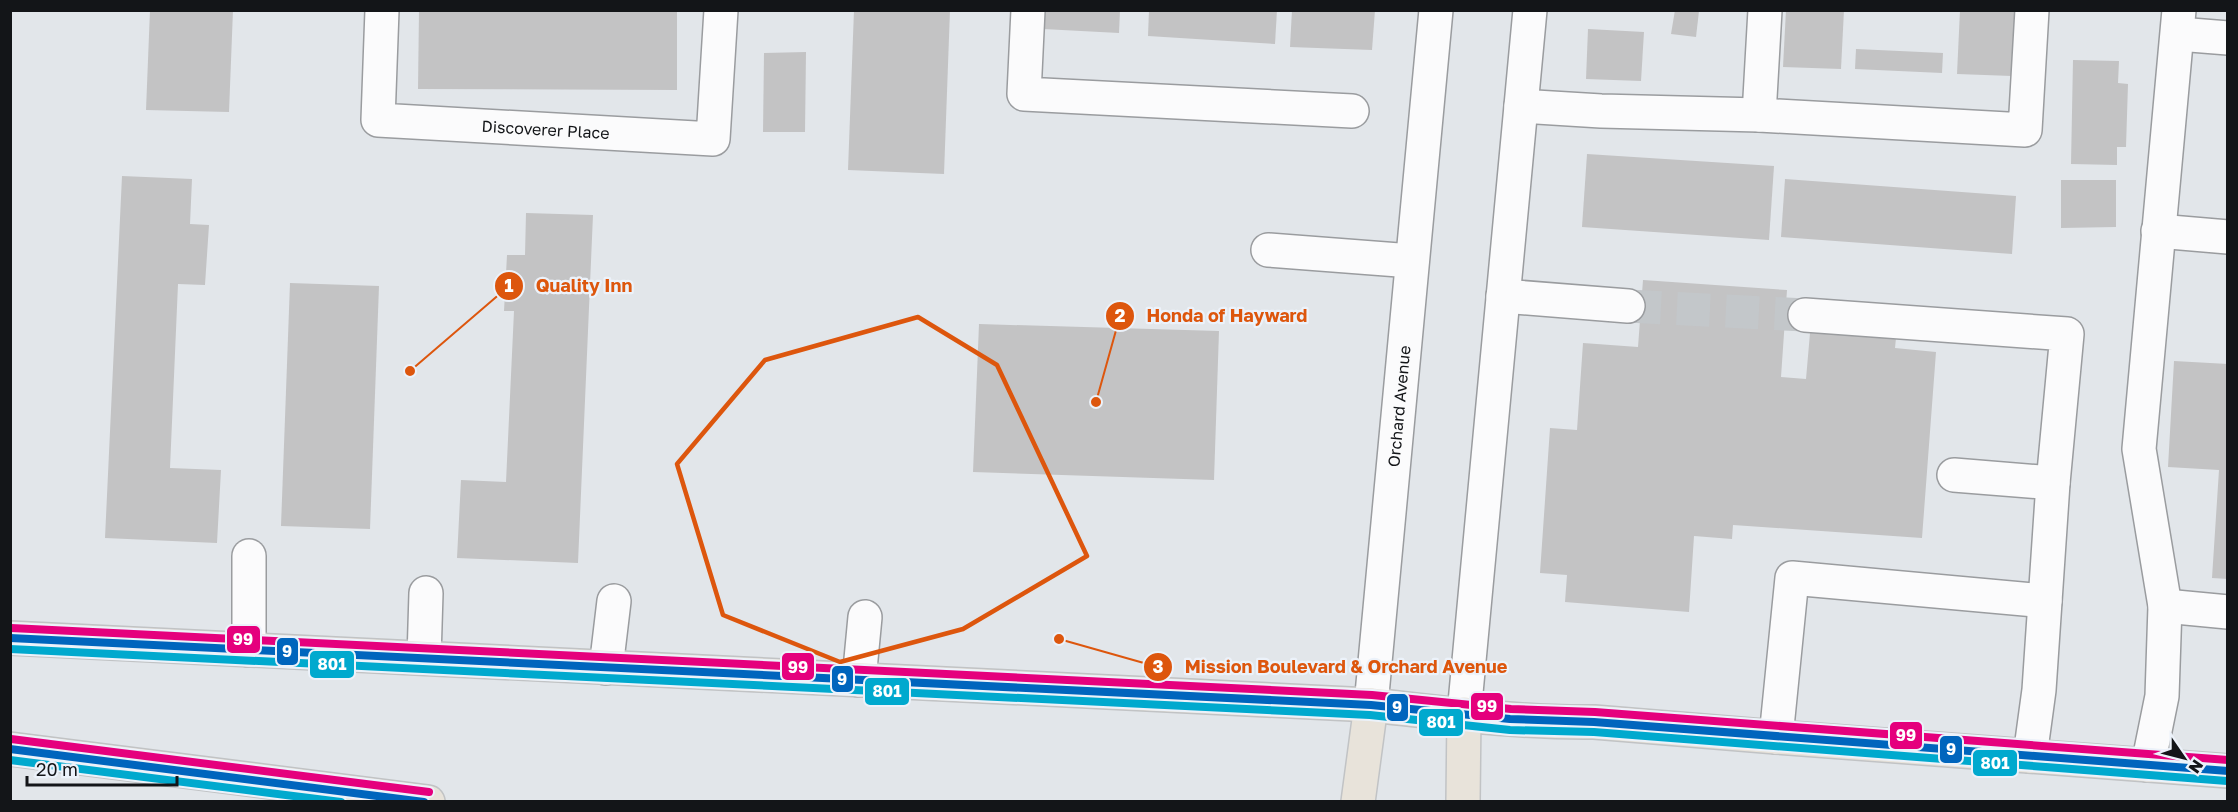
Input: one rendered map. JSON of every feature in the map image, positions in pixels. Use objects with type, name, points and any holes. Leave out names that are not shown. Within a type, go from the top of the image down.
[{"type":"main road","points":[[10,638],[1371,705],[1464,714],[2228,771]]},
{"type":"main road","name":"Orchard Avenue","points":[[1358,801],[1371,705]]},
{"type":"main road","points":[[1463,801],[1464,714]]},
{"type":"main road","points":[[10,749],[428,801]]},
{"type":"street","name":"Discoverer Place","points":[[382,10],[378,120],[713,140],[721,10]]},
{"type":"street","points":[[1028,10],[1024,94],[1352,111]]},
{"type":"street","name":"Orchard Avenue","points":[[1371,705],[1436,10]]},
{"type":"street","points":[[1464,714],[1530,10]]},
{"type":"street","points":[[1759,115],[1765,10]]},
{"type":"street","points":[[1521,106],[1601,111],[1759,115],[2025,130],[2032,10]]},
{"type":"street","points":[[2148,765],[2162,696],[2165,606],[2139,449],[2179,22],[2228,38]]},
{"type":"street","points":[[2158,231],[2228,237]]},
{"type":"street","points":[[1268,250],[1412,261]]},
{"type":"street","points":[[1503,296],[1628,306]]},
{"type":"street","points":[[1805,315],[2067,334],[2053,483],[2039,690],[2030,756]]},
{"type":"street","points":[[1954,476],[2053,483]]},
{"type":"street","points":[[249,556],[249,650]]},
{"type":"street","points":[[1776,738],[1792,578],[2045,601]]},
{"type":"street","points":[[424,658],[426,593]]},
{"type":"street","points":[[606,668],[614,601]]},
{"type":"street","points":[[2165,606],[2228,612]]},
{"type":"street","points":[[859,680],[865,617]]},
{"type":"highlighted area","points":[[918,317],[997,365],[1087,556],[963,629],[840,662],[723,615],[677,464],[765,360]]},
{"type":"building","points":[[150,10],[233,10],[229,112],[146,110]]},
{"type":"building","points":[[419,10],[677,10],[677,90],[418,89]]},
{"type":"building","points":[[854,10],[950,10],[944,174],[848,170]]},
{"type":"building","points":[[1044,10],[1120,10],[1119,33],[1043,29]]},
{"type":"building","points":[[1149,10],[1277,10],[1275,44],[1148,36]]},
{"type":"building","points":[[1292,10],[1375,10],[1372,50],[1290,47]]},
{"type":"building","points":[[1675,10],[1699,11],[1696,37],[1671,34]]},
{"type":"building","points":[[1786,10],[1844,10],[1841,69],[1783,67]]},
{"type":"building","points":[[1960,10],[2016,10],[2012,76],[1957,74]]},
{"type":"building","points":[[1588,29],[1644,32],[1641,81],[1586,79]]},
{"type":"building","points":[[1856,49],[1943,53],[1942,73],[1855,69]]},
{"type":"building","points":[[806,52],[805,132],[763,132],[764,53]]},
{"type":"building","points":[[2073,60],[2119,61],[2118,83],[2128,84],[2126,147],[2117,147],[2117,165],[2071,164]]},
{"type":"building","points":[[1587,154],[1774,166],[1769,240],[1582,227]]},
{"type":"building","points":[[122,176],[192,179],[190,224],[209,225],[205,285],[178,284],[170,468],[221,470],[217,543],[105,538]]},
{"type":"building","points":[[1785,179],[2016,196],[2012,254],[1781,237]]},
{"type":"building","points":[[2061,180],[2116,180],[2116,227],[2061,228]]},
{"type":"building","points":[[526,213],[593,215],[578,563],[457,558],[461,480],[506,482],[514,311],[504,311],[507,255],[525,255]]},
{"type":"building","points":[[1643,280],[1787,290],[1781,377],[1806,379],[1810,333],[1896,338],[1895,348],[1936,352],[1922,538],[1733,525],[1732,539],[1694,536],[1689,612],[1565,602],[1567,575],[1540,573],[1550,428],[1577,430],[1583,343],[1638,347]]},
{"type":"building","points":[[290,283],[379,286],[370,529],[281,526]]},
{"type":"building","points":[[979,324],[1219,331],[1214,480],[973,472]]},
{"type":"building","points":[[2174,361],[2228,364],[2228,579],[2212,578],[2219,470],[2168,467]]},
{"type":"tunnel","points":[[1628,306],[1805,315]]},
{"type":"transit line","name":"99","points":[[11,628],[1372,695],[1511,709],[1595,712],[2228,760]]},
{"type":"transit line","name":"9","points":[[10,638],[1371,705],[1510,719],[1594,722],[2228,771]]},
{"type":"transit line","name":"801","points":[[10,649],[1370,715],[1510,730],[1594,732],[2227,781]]},
{"type":"transit line","name":"99","points":[[11,739],[429,792]]},
{"type":"transit line","name":"9","points":[[10,749],[424,802]]},
{"type":"transit line","name":"801","points":[[10,760],[341,802]]},
{"type":"place","name":"Quality Inn","points":[[410,371]]},
{"type":"place","name":"Honda of Hayward","points":[[1096,402]]},
{"type":"place","name":"Mission Boulevard & Orchard Avenue","points":[[1059,639]]}]
